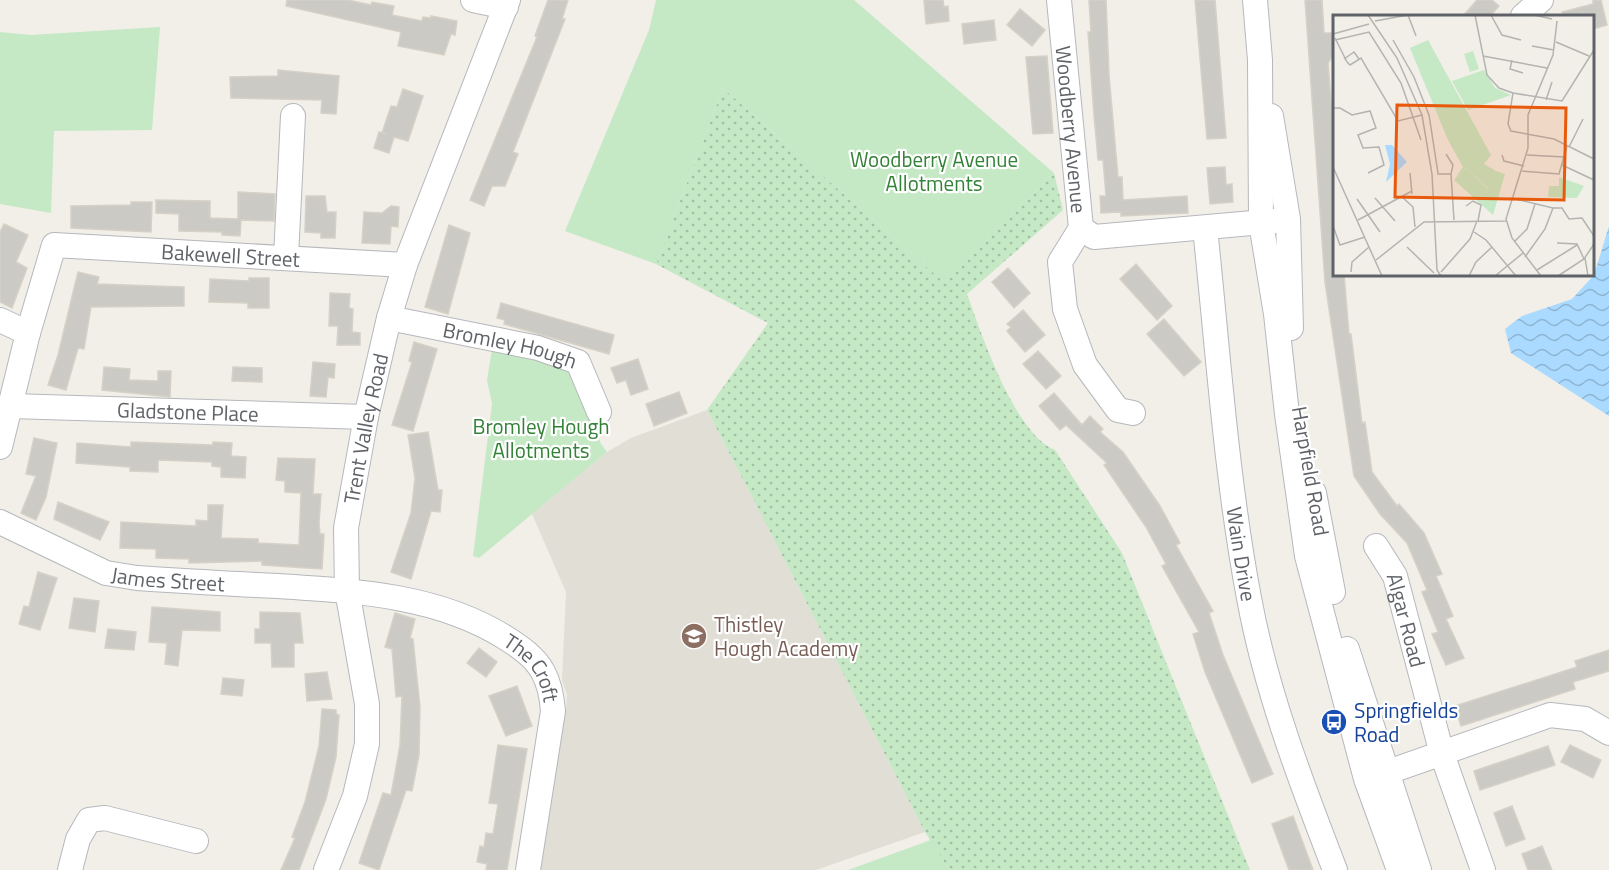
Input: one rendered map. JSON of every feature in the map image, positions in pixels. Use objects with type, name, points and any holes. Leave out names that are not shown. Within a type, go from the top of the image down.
[{"type":"street","points":[[473,0],[507,4]]},
{"type":"street","name":"Woodberry Avenue","points":[[1059,0],[1081,228],[1094,237],[1288,219]]},
{"type":"street","name":"Harpfield Road","points":[[1255,0],[1260,60],[1261,223],[1276,314],[1307,556],[1366,779],[1399,870]]},
{"type":"street","points":[[1524,15],[1541,0]]},
{"type":"street","name":"Trent Valley Road","points":[[326,870],[355,796],[367,744],[367,704],[347,590],[346,528],[366,417],[389,318],[405,265],[507,4]]},
{"type":"street","name":"Harpfield Road","points":[[1260,60],[1288,219],[1290,321],[1298,393],[1326,562],[1350,664],[1389,772],[1419,870]]},
{"type":"street","points":[[286,257],[293,116]]},
{"type":"street","points":[[1081,228],[1060,262],[1065,309],[1085,366],[1118,410],[1133,412]]},
{"type":"street","name":"Wain Drive","points":[[1205,228],[1229,474],[1249,600],[1276,700],[1303,787],[1335,870]]},
{"type":"street","name":"Bakewell Street","points":[[28,333],[54,245],[405,265]]},
{"type":"street","name":"Bromley Hough","points":[[389,318],[538,348],[578,362],[599,412]]},
{"type":"street","points":[[0,320],[28,333],[0,447]]},
{"type":"street","name":"Gladstone Place","points":[[11,406],[366,417]]},
{"type":"street","name":"James Street","points":[[0,522],[106,573],[137,578],[347,590]]},
{"type":"street","name":"Algar Road","points":[[1376,546],[1395,576],[1442,754],[1483,870]]},
{"type":"street","name":"The Croft","points":[[347,590],[415,601],[461,615],[491,629],[522,648],[543,672],[552,697],[552,711],[528,870]]},
{"type":"street","points":[[1366,779],[1550,715],[1586,719],[1609,733]]},
{"type":"street","points":[[70,870],[78,839],[89,820],[105,818],[196,841]]},
{"type":"shaded area","name":"Thistley Hough Academy","points":[[707,410],[925,832],[816,870],[540,870],[566,709],[567,695],[562,680],[566,592],[532,514],[607,452],[631,438]]},
{"type":"green space","name":"Woodberry Avenue Allotments","points":[[656,0],[854,0],[1054,173],[945,283],[723,88],[656,264],[565,231],[649,30]]},
{"type":"green space","points":[[160,27],[152,130],[54,131],[51,213],[0,204],[0,32],[31,35]]},
{"type":"green space","points":[[723,88],[945,283],[1054,173],[1063,210],[967,294],[990,357],[1013,404],[1026,425],[1040,441],[1055,450],[1122,553],[1250,870],[949,870],[925,832],[707,410],[768,323],[656,264]]},
{"type":"green space","name":"Bromley Hough Allotments","points":[[492,349],[560,366],[570,374],[581,393],[601,444],[607,452],[479,558],[473,556],[492,404],[487,380]]},
{"type":"green space","points":[[931,840],[949,870],[848,870]]},
{"type":"water","points":[[1609,226],[1609,416],[1511,353],[1505,329],[1522,316],[1572,299],[1594,275]]},
{"type":"building","points":[[287,0],[348,0],[371,5],[372,2],[394,6],[392,15],[422,21],[423,17],[431,18],[431,16],[457,21],[455,35],[451,34],[444,55],[398,46],[401,32],[286,6]]},
{"type":"building","points":[[548,0],[568,0],[562,19],[565,19],[513,152],[518,154],[505,186],[492,186],[484,206],[470,200],[537,37],[535,36]]},
{"type":"building","points":[[924,0],[943,0],[944,7],[948,6],[949,21],[926,24]]},
{"type":"building","points":[[1089,0],[1106,0],[1109,75],[1118,177],[1122,177],[1123,200],[1187,196],[1188,213],[1121,216],[1121,212],[1101,213],[1100,196],[1106,196],[1103,160],[1098,160],[1094,115],[1088,32],[1091,32]]},
{"type":"building","points":[[1195,0],[1215,0],[1226,138],[1207,139]]},
{"type":"building","points":[[1305,0],[1322,0],[1324,33],[1332,33],[1333,56],[1328,63],[1333,126],[1333,276],[1344,276],[1349,334],[1351,334],[1362,423],[1365,422],[1372,472],[1397,506],[1399,504],[1424,533],[1442,574],[1436,576],[1453,616],[1446,619],[1464,658],[1446,665],[1432,634],[1438,632],[1422,592],[1427,590],[1407,543],[1380,514],[1354,476],[1325,282]]},
{"type":"building","points":[[1477,0],[1492,0],[1499,6],[1491,15],[1464,15]]},
{"type":"building","points":[[1593,0],[1601,0],[1607,25],[1594,29],[1594,15],[1563,15],[1562,12],[1593,4]]},
{"type":"building","points":[[1020,9],[1045,30],[1032,46],[1007,25]]},
{"type":"building","points":[[994,20],[996,40],[964,44],[962,24]]},
{"type":"building","points":[[1047,56],[1053,133],[1033,134],[1026,57]]},
{"type":"building","points":[[278,70],[339,76],[336,114],[321,113],[322,100],[231,98],[230,77],[278,76]]},
{"type":"building","points":[[403,89],[423,96],[408,141],[394,137],[389,153],[374,148],[379,132],[382,133],[391,106],[397,107]]},
{"type":"building","points":[[1225,167],[1226,185],[1232,184],[1233,202],[1210,204],[1207,168]]},
{"type":"building","points":[[238,192],[275,194],[274,221],[241,220],[240,236],[222,235],[222,232],[179,231],[179,214],[156,213],[156,200],[210,201],[210,218],[238,219]]},
{"type":"building","points":[[306,196],[325,196],[327,212],[336,212],[335,238],[321,238],[321,233],[305,232]]},
{"type":"building","points":[[131,202],[152,202],[151,232],[71,228],[71,206],[131,205]]},
{"type":"building","points":[[391,206],[399,207],[398,227],[391,226],[390,244],[362,243],[364,212],[382,213]]},
{"type":"building","points":[[4,224],[28,235],[16,262],[27,268],[12,308],[0,302],[0,232]]},
{"type":"building","points":[[449,225],[470,233],[448,314],[425,307]]},
{"type":"building","points":[[1136,264],[1172,306],[1157,320],[1120,279]]},
{"type":"building","points":[[1008,268],[1030,293],[1014,308],[992,282]]},
{"type":"building","points":[[78,272],[99,277],[97,284],[184,287],[184,306],[91,307],[84,349],[78,348],[66,390],[48,385],[58,355]]},
{"type":"building","points":[[249,278],[269,278],[269,308],[248,308],[248,303],[209,302],[210,279],[249,281]]},
{"type":"building","points":[[330,293],[350,294],[349,308],[353,309],[352,332],[360,333],[360,345],[337,345],[338,326],[329,326]]},
{"type":"building","points":[[501,303],[614,335],[609,354],[504,324],[505,320],[497,318]]},
{"type":"building","points":[[1023,310],[1045,335],[1025,352],[1007,331],[1011,327],[1007,324]]},
{"type":"building","points":[[1164,319],[1201,362],[1184,376],[1147,334]]},
{"type":"building","points":[[414,342],[437,349],[413,431],[392,425],[412,362],[409,361]]},
{"type":"building","points":[[1038,351],[1061,376],[1046,389],[1023,364]]},
{"type":"building","points":[[638,359],[648,389],[631,395],[626,380],[617,383],[611,368]]},
{"type":"building","points":[[313,362],[335,364],[334,378],[328,377],[326,397],[310,396]]},
{"type":"building","points":[[104,367],[130,369],[129,380],[158,381],[158,371],[171,371],[170,397],[102,390]]},
{"type":"building","points":[[233,367],[262,368],[262,382],[232,381]]},
{"type":"building","points":[[679,392],[687,413],[654,426],[646,404]]},
{"type":"building","points":[[1054,393],[1082,425],[1090,416],[1103,429],[1100,432],[1123,452],[1160,506],[1180,543],[1176,545],[1213,611],[1209,613],[1223,655],[1273,774],[1252,783],[1205,672],[1193,634],[1199,632],[1162,566],[1166,564],[1146,527],[1104,465],[1107,463],[1066,425],[1060,430],[1039,406]]},
{"type":"building","points":[[428,432],[438,490],[442,490],[440,512],[431,511],[411,579],[391,572],[411,513],[415,478],[408,435]]},
{"type":"building","points":[[34,438],[57,443],[46,497],[36,520],[21,513],[36,476],[26,474]]},
{"type":"building","points":[[131,442],[213,445],[213,442],[232,443],[231,456],[246,457],[245,478],[221,477],[221,467],[212,466],[212,462],[158,460],[158,472],[130,471],[130,467],[76,463],[77,443],[131,447]]},
{"type":"building","points":[[278,458],[315,459],[313,494],[321,494],[319,523],[320,534],[324,534],[322,569],[262,565],[262,561],[189,563],[189,559],[156,558],[156,549],[120,548],[121,522],[196,526],[196,520],[208,521],[208,505],[223,505],[221,538],[258,539],[258,543],[299,545],[301,493],[285,492],[285,481],[276,480]]},
{"type":"building","points":[[58,502],[109,522],[100,540],[54,519]]},
{"type":"building","points":[[38,572],[57,578],[40,630],[19,624],[24,606],[29,607]]},
{"type":"building","points":[[74,598],[99,601],[95,632],[69,628]]},
{"type":"building","points":[[152,607],[220,612],[220,631],[182,630],[178,666],[165,664],[167,643],[149,642]]},
{"type":"building","points":[[260,612],[300,613],[303,643],[294,643],[294,667],[272,667],[271,643],[255,643],[255,629],[260,629]]},
{"type":"building","points":[[395,613],[415,619],[410,638],[413,639],[420,707],[419,755],[412,791],[406,790],[379,870],[359,863],[383,793],[391,795],[400,745],[402,696],[396,697],[392,649],[385,647]]},
{"type":"building","points":[[108,629],[136,632],[134,650],[105,648]]},
{"type":"building","points":[[479,648],[497,662],[486,677],[467,663]]},
{"type":"building","points":[[1609,650],[1609,671],[1573,682],[1575,689],[1461,726],[1455,706],[1577,667],[1575,661]]},
{"type":"building","points":[[327,672],[332,699],[307,701],[305,674]]},
{"type":"building","points":[[223,678],[244,680],[242,696],[221,694]]},
{"type":"building","points":[[517,686],[532,726],[506,736],[489,696]]},
{"type":"building","points":[[322,709],[336,710],[336,714],[339,715],[336,757],[326,799],[299,870],[281,870],[295,838],[292,837],[305,802],[319,746]]},
{"type":"building","points":[[498,745],[527,749],[507,870],[486,870],[487,864],[477,862],[480,846],[484,847],[486,833],[493,834],[498,804],[489,803]]},
{"type":"building","points":[[1570,745],[1601,760],[1593,778],[1561,762]]},
{"type":"building","points":[[1548,746],[1555,765],[1480,790],[1474,771]]},
{"type":"building","points":[[1512,806],[1525,839],[1506,846],[1494,813]]},
{"type":"building","points":[[1293,816],[1313,870],[1289,870],[1272,824]]},
{"type":"building","points":[[1542,846],[1552,870],[1528,870],[1522,854]]},
{"type":"place","name":"Thistley Hough Academy","points":[[694,636]]},
{"type":"place","name":"Springfields Road","points":[[1334,722]]}]
